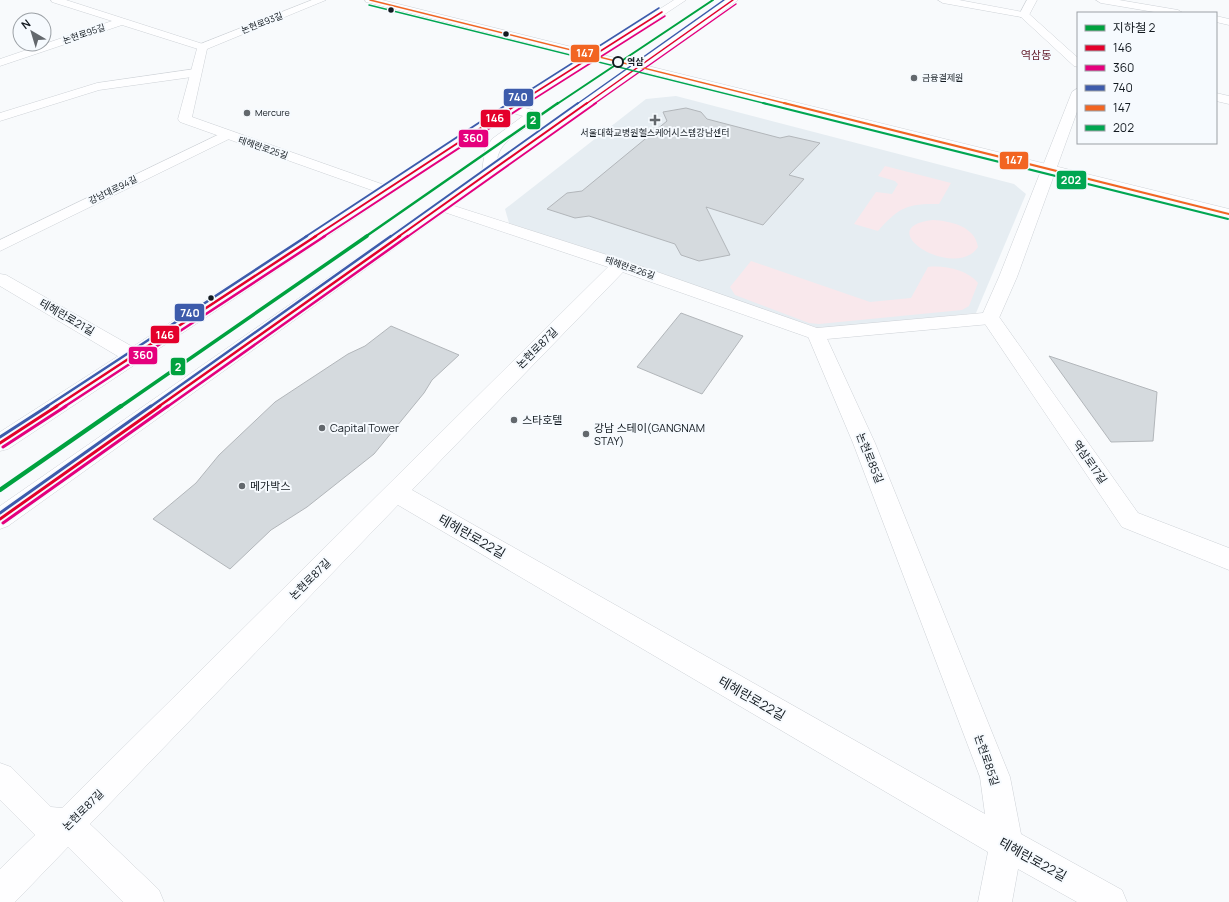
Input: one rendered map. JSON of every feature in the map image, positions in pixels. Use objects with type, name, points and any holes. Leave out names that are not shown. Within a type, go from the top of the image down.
[{"type":"street","points":[[56,0],[202,47]]},
{"type":"street","name":"논현로93길","points":[[202,47],[321,0]]},
{"type":"street","points":[[370,0],[1229,214]]},
{"type":"street","points":[[0,443],[511,108],[681,0]]},
{"type":"street","points":[[695,0],[682,9],[679,15],[680,17],[691,20],[710,17]]},
{"type":"street","points":[[0,520],[641,67],[733,0]]},
{"type":"street","points":[[943,0],[1024,15],[1077,63]]},
{"type":"street","points":[[1024,15],[1032,0]]},
{"type":"street","points":[[1101,0],[1172,12]]},
{"type":"street","points":[[1217,19],[1229,22]]},
{"type":"street","name":"논현로95길","points":[[0,63],[123,21]]},
{"type":"street","name":"테헤란로25길","points":[[202,47],[185,119],[226,135],[385,190]]},
{"type":"street","points":[[0,117],[97,87],[195,73]]},
{"type":"street","points":[[816,334],[990,318],[1008,277],[1077,95]]},
{"type":"street","points":[[1217,97],[1229,100]]},
{"type":"street","points":[[488,174],[491,166],[491,154],[495,145],[530,117],[528,113],[511,108]]},
{"type":"street","name":"강남대로94길","points":[[0,246],[226,135]]},
{"type":"street","name":"테헤란로26길","points":[[443,207],[620,265],[816,334]]},
{"type":"street","name":"논현로87길","points":[[0,893],[620,265]]},
{"type":"street","name":"테헤란로21길","points":[[0,279],[133,356]]},
{"type":"street","name":"역삼로17길","points":[[990,318],[1130,520],[1229,559]]},
{"type":"street","name":"논현로85길","points":[[816,334],[864,443],[995,777],[1006,844],[995,902]]},
{"type":"street","name":"테헤란로22길","points":[[395,492],[1006,844],[1110,902]]},
{"type":"street","points":[[0,778],[43,822],[68,825],[147,902]]},
{"type":"shaded area","points":[[676,96],[1014,184],[1026,194],[976,313],[821,329],[509,223],[505,209],[646,99]]},
{"type":"shaded area","points":[[885,166],[951,183],[939,204],[919,205],[904,208],[891,217],[878,231],[854,224],[876,192],[892,194],[898,184],[895,181],[878,176]]},
{"type":"shaded area","points":[[933,220],[954,223],[967,229],[976,240],[978,247],[967,256],[952,259],[937,256],[922,249],[913,241],[909,232],[915,225]]},
{"type":"shaded area","points":[[751,261],[870,302],[911,298],[928,267],[955,269],[974,278],[978,283],[969,306],[962,310],[819,324],[809,323],[735,295],[730,287]]},
{"type":"building","points":[[686,108],[701,112],[707,119],[780,138],[789,136],[820,143],[789,175],[804,179],[763,225],[706,207],[730,255],[699,261],[681,255],[675,244],[589,216],[575,218],[547,209],[567,193],[582,191],[667,121],[663,112]]},
{"type":"building","points":[[681,313],[743,336],[702,394],[637,367]]},
{"type":"building","name":"Capital Tower","points":[[391,326],[459,355],[432,380],[424,393],[374,454],[307,507],[271,530],[230,569],[153,519],[196,483],[219,455],[275,402],[348,354],[365,346]]},
{"type":"building","points":[[1049,356],[1157,392],[1153,441],[1111,442]]},
{"type":"metro line","name":"2","points":[[0,490],[615,64],[713,0]]},
{"type":"transit line","name":"147","points":[[370,0],[1229,214]]},
{"type":"transit line","name":"740","points":[[0,513],[724,0]]},
{"type":"transit line","name":"146","points":[[0,519],[733,0]]},
{"type":"transit line","name":"360","points":[[3,523],[736,4]]},
{"type":"transit line","name":"202","points":[[369,5],[1228,219]]},
{"type":"transit line","name":"740","points":[[0,437],[508,104],[659,8]]},
{"type":"transit line","name":"146","points":[[0,443],[511,108],[662,12]]},
{"type":"transit line","name":"360","points":[[3,447],[514,112],[665,16]]},
{"type":"place","name":"역삼","points":[[618,62]]},
{"type":"place","name":"금융결제원","points":[[914,78]]},
{"type":"place","name":"Mercure","points":[[247,113]]},
{"type":"place","name":"서울대학교병원헬스케어시스템강남센터","points":[[655,120]]},
{"type":"place","name":"스타호텔","points":[[514,420]]},
{"type":"place","name":"Capital Tower","points":[[322,428]]},
{"type":"place","name":"강남 스테이(GANGNAM STAY)","points":[[586,434]]},
{"type":"place","name":"메가박스","points":[[242,486]]},
{"type":"district","name":"역삼동","points":[[1036,55]]}]
